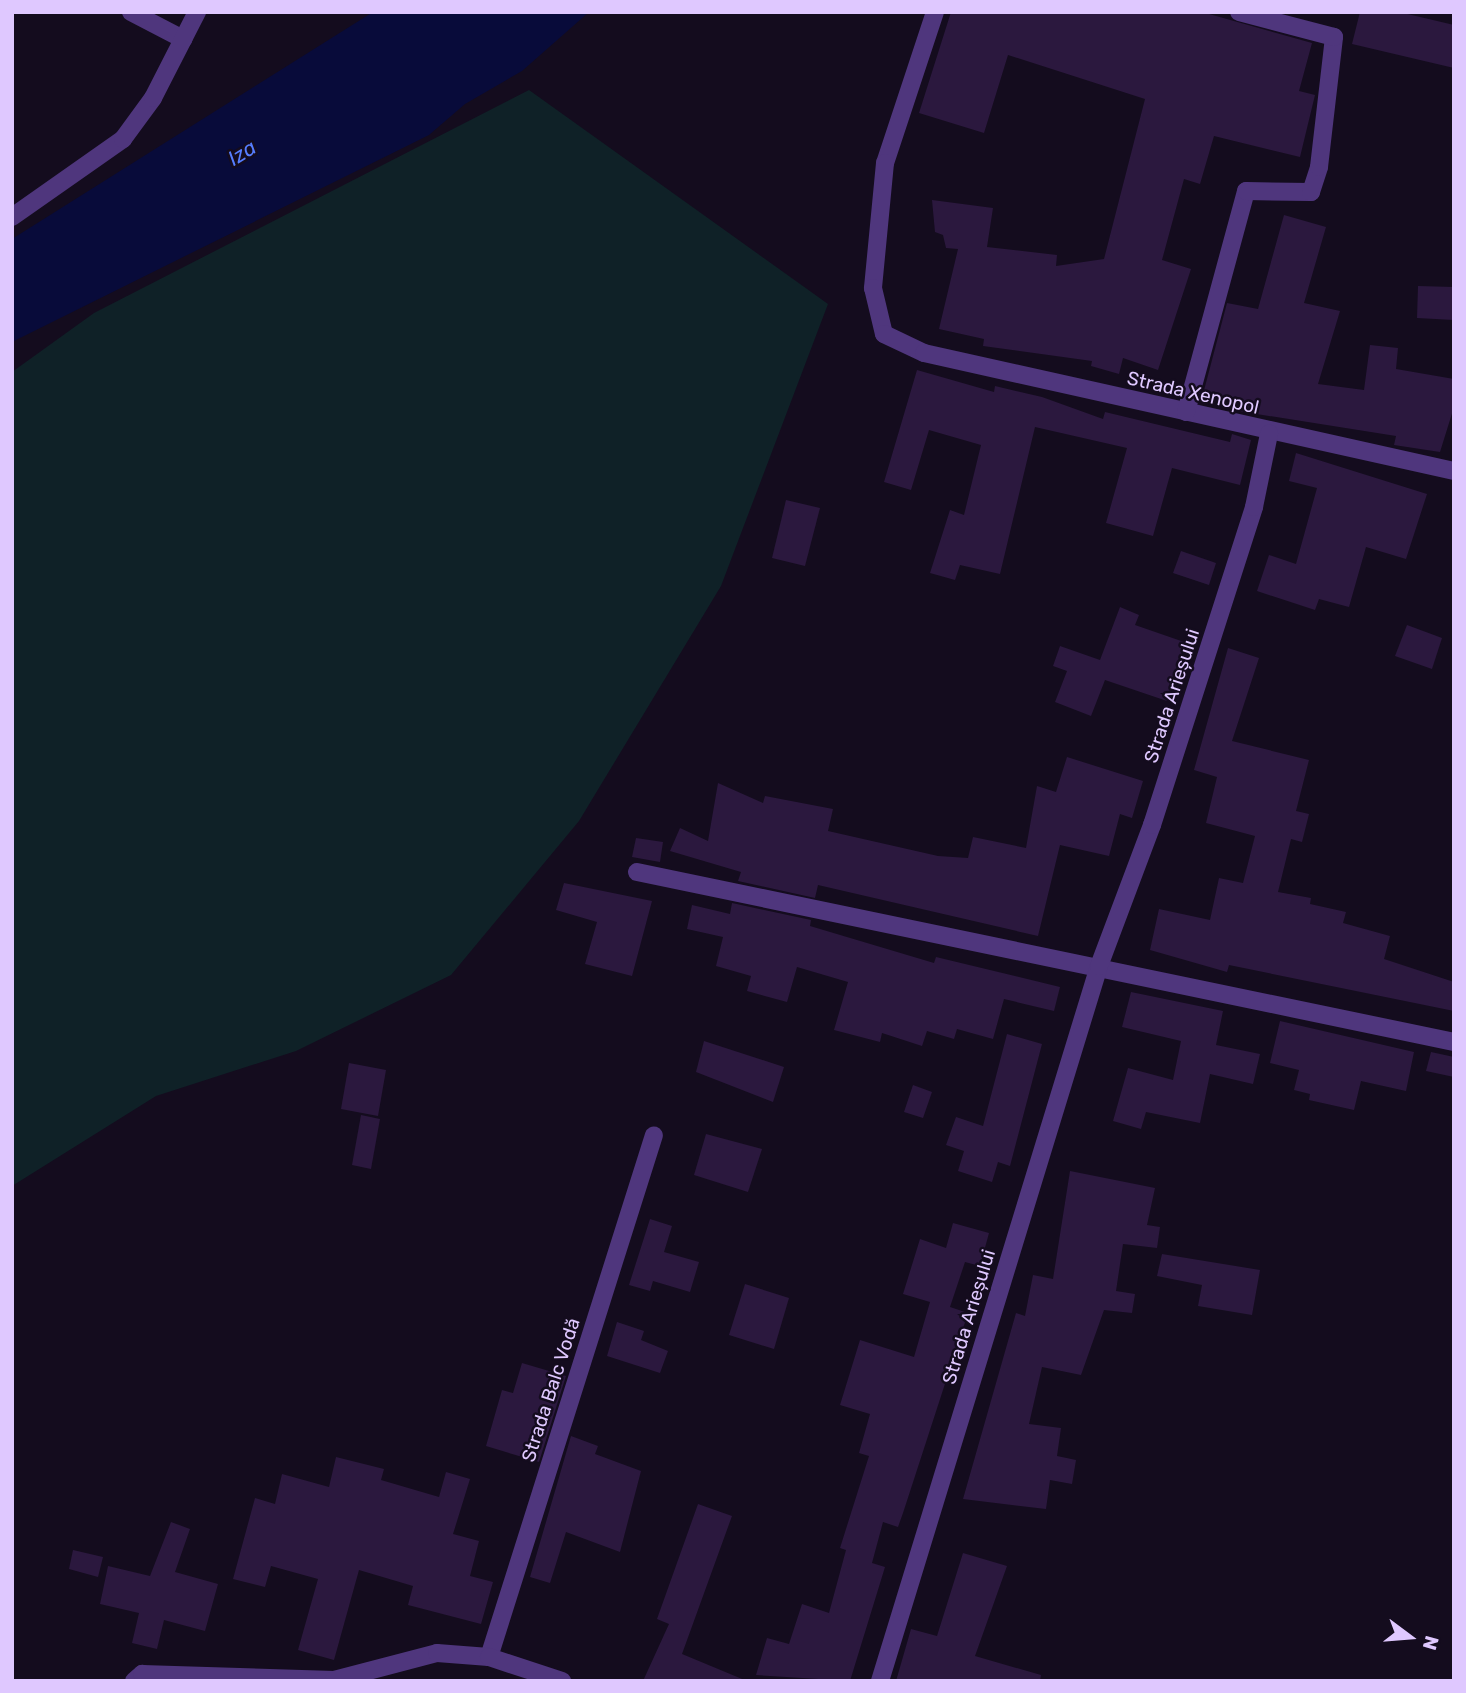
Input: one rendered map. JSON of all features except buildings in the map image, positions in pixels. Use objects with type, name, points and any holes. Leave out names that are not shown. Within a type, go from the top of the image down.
[{"type":"street","points":[[131,12],[183,39]]},
{"type":"street","points":[[12,216],[123,139],[197,12]]},
{"type":"street","name":"Strada Xenopol","points":[[935,12],[884,163],[873,288],[884,334],[923,353],[1186,412],[1269,434],[1454,471]]},
{"type":"street","points":[[1186,412],[1245,191],[1311,192],[1319,167],[1334,37],[1239,12]]},
{"type":"street","name":"Strada Arieșului","points":[[880,1681],[1099,966],[1199,679],[1254,508],[1269,434]]},
{"type":"street","points":[[637,872],[1454,1042]]},
{"type":"street","name":"Strada Balc Vodă","points":[[489,1657],[654,1135]]},
{"type":"street","points":[[134,1681],[142,1674],[334,1679],[437,1653],[489,1657],[562,1681]]},
{"type":"shaded area","points":[[529,90],[828,304],[721,586],[579,821],[451,975],[296,1051],[156,1096],[12,1186],[12,372],[94,313]]},
{"type":"water","name":"Iza","points":[[373,12],[589,12],[522,71],[465,104],[429,135],[12,342],[12,239]]}]
